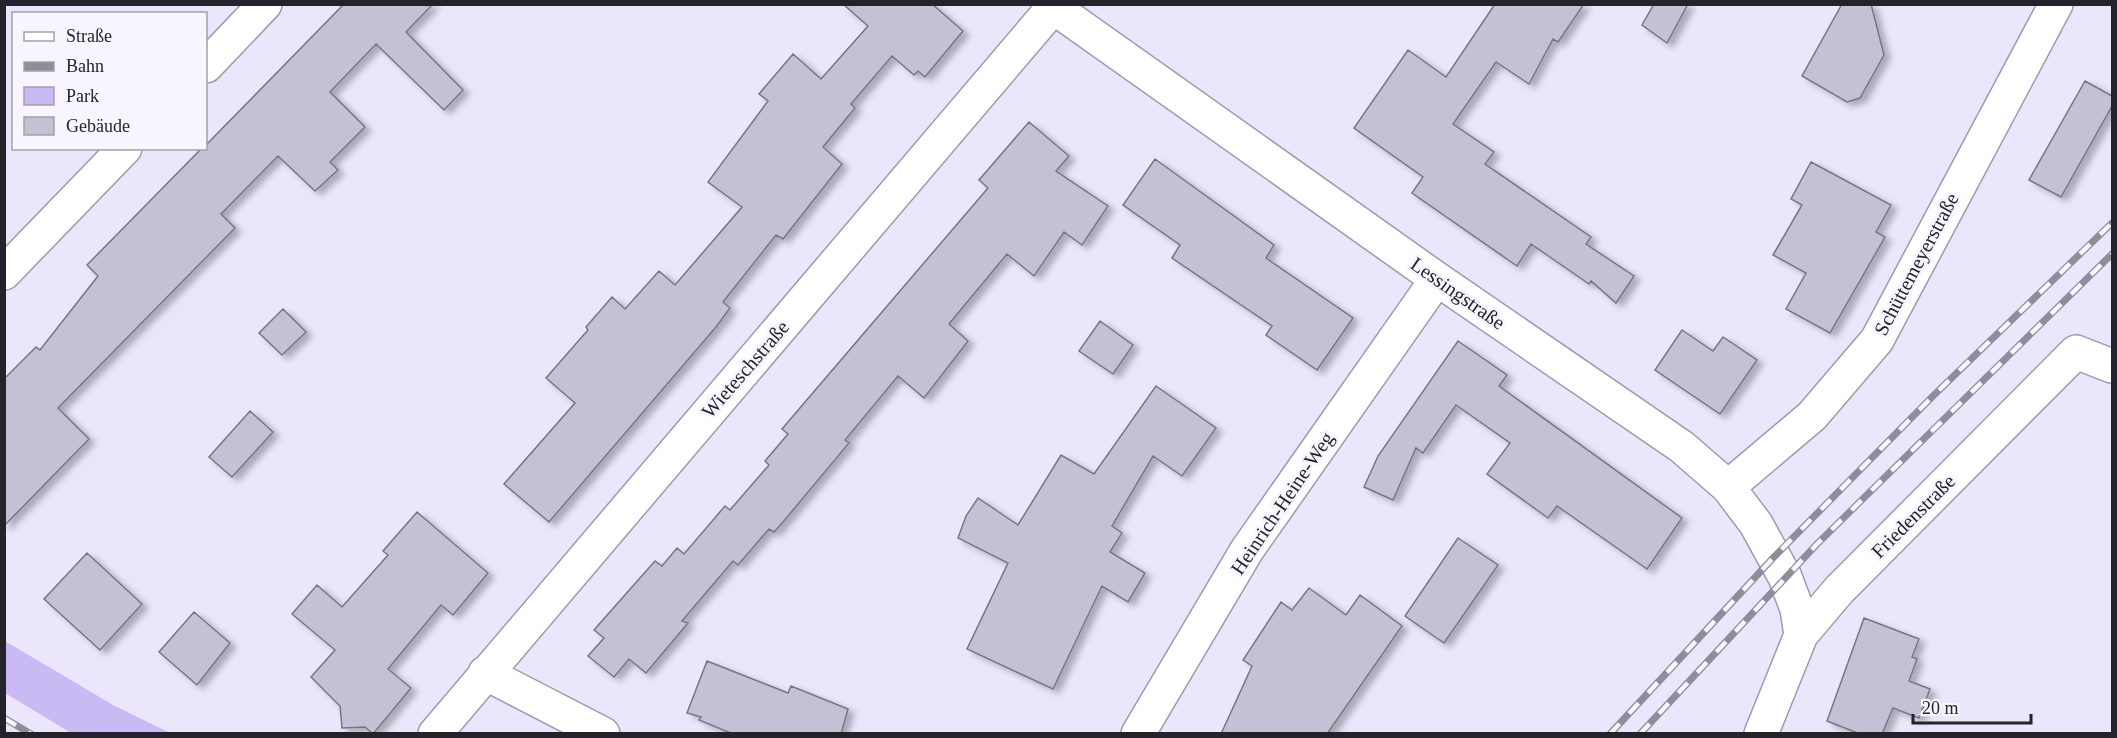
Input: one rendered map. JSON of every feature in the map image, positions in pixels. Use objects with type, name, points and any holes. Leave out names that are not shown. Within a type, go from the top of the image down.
[{"type":"street","points":[[207,65],[265,4]]},
{"type":"street","name":"Schüttemeyerstraße","points":[[1728,487],[1812,416],[1877,340],[2056,4]]},
{"type":"street","name":"Lessingstraße","points":[[1053,6],[1437,279],[1682,447],[1728,487],[1756,524],[1785,577],[1797,609],[1801,635]]},
{"type":"street","name":"Wieteschstraße","points":[[435,734],[1053,6]]},
{"type":"street","points":[[4,273],[123,150]]},
{"type":"street","name":"Heinrich-Heine-Weg","points":[[1138,734],[1247,550],[1437,279]]},
{"type":"street","name":"Friedenstraße","points":[[1761,734],[1801,635],[1839,590],[2076,352],[2112,366]]},
{"type":"street","points":[[485,673],[603,734]]},
{"type":"green space","points":[[5,641],[113,705],[170,733],[71,733],[5,693]]},
{"type":"building","points":[[344,4],[433,4],[406,32],[463,90],[444,110],[376,44],[330,92],[365,127],[330,162],[338,170],[315,191],[278,156],[221,214],[235,228],[58,408],[89,439],[4,526],[4,379],[36,347],[40,350],[98,276],[87,265],[200,150],[207,150],[207,144]]},
{"type":"building","points":[[843,4],[932,4],[963,31],[925,77],[918,71],[914,75],[892,56],[851,104],[855,108],[823,147],[842,164],[783,239],[776,235],[723,302],[730,308],[716,327],[549,522],[504,484],[575,403],[546,378],[588,330],[586,327],[612,297],[625,309],[659,271],[675,285],[742,207],[708,182],[768,101],[759,94],[793,54],[821,79],[868,26]]},
{"type":"building","points":[[1495,4],[1584,4],[1558,42],[1553,39],[1529,84],[1496,62],[1453,124],[1494,152],[1485,164],[1591,237],[1586,244],[1634,276],[1616,303],[1591,281],[1589,284],[1531,244],[1517,266],[1412,193],[1423,177],[1354,128],[1408,50],[1446,77]]},
{"type":"building","points":[[1654,4],[1688,4],[1667,43],[1642,25]]},
{"type":"building","points":[[1842,4],[1871,4],[1884,55],[1860,98],[1847,102],[1802,76]]},
{"type":"building","points":[[2085,81],[2112,96],[2112,106],[2061,197],[2029,180]]},
{"type":"building","points":[[1029,122],[1069,156],[1056,171],[1108,206],[1082,245],[1064,232],[1034,276],[1007,254],[949,324],[968,341],[924,398],[898,376],[845,440],[849,443],[783,522],[774,532],[769,529],[738,565],[733,561],[682,621],[688,623],[646,673],[629,659],[614,677],[588,656],[604,638],[594,630],[655,561],[662,566],[677,548],[684,554],[725,506],[730,510],[769,465],[765,461],[788,434],[782,429],[988,188],[979,180]]},
{"type":"building","points":[[1155,159],[1274,245],[1266,258],[1353,318],[1317,370],[1266,335],[1272,326],[1172,258],[1180,245],[1123,205]]},
{"type":"building","points":[[1811,162],[1891,205],[1876,232],[1885,237],[1830,333],[1786,309],[1806,273],[1773,255],[1802,205],[1791,199]]},
{"type":"building","points":[[283,309],[306,332],[282,355],[259,333]]},
{"type":"building","points":[[1100,321],[1133,345],[1113,374],[1079,351]]},
{"type":"building","points":[[1682,330],[1713,351],[1723,337],[1757,360],[1720,414],[1655,370]]},
{"type":"building","points":[[1458,341],[1507,375],[1499,386],[1682,518],[1647,569],[1557,506],[1548,518],[1487,474],[1510,443],[1456,405],[1423,453],[1416,448],[1393,500],[1364,487],[1378,456]]},
{"type":"building","points":[[1156,386],[1216,428],[1182,476],[1153,456],[1112,526],[1122,533],[1110,552],[1145,573],[1128,602],[1102,586],[1053,689],[967,649],[1008,563],[958,538],[966,516],[978,498],[1018,525],[1061,455],[1094,474]]},
{"type":"building","points":[[250,411],[273,432],[232,477],[209,457]]},
{"type":"building","points":[[417,512],[488,573],[453,615],[441,605],[388,669],[411,688],[373,734],[365,727],[342,728],[340,706],[311,677],[335,650],[292,614],[317,585],[342,607],[388,555],[383,551]]},
{"type":"building","points":[[1458,538],[1498,565],[1444,643],[1405,616]]},
{"type":"building","points":[[87,553],[142,604],[100,650],[44,599]]},
{"type":"building","points":[[1309,588],[1346,615],[1360,595],[1402,626],[1327,734],[1221,734],[1252,666],[1243,660],[1281,602],[1292,610]]},
{"type":"building","points":[[194,612],[230,643],[197,685],[159,652]]},
{"type":"building","points":[[1864,618],[1919,639],[1912,657],[1917,659],[1909,681],[1930,689],[1919,718],[1893,708],[1882,734],[1860,734],[1827,721]]},
{"type":"building","points":[[707,661],[788,693],[791,686],[848,709],[841,734],[733,734],[699,720],[701,717],[687,713]]},
{"type":"railway","points":[[1610,734],[1773,558],[1933,396],[2112,223]]},
{"type":"railway","points":[[1640,734],[1817,544],[2112,254]]},
{"type":"railway","points":[[4,718],[31,734]]}]
